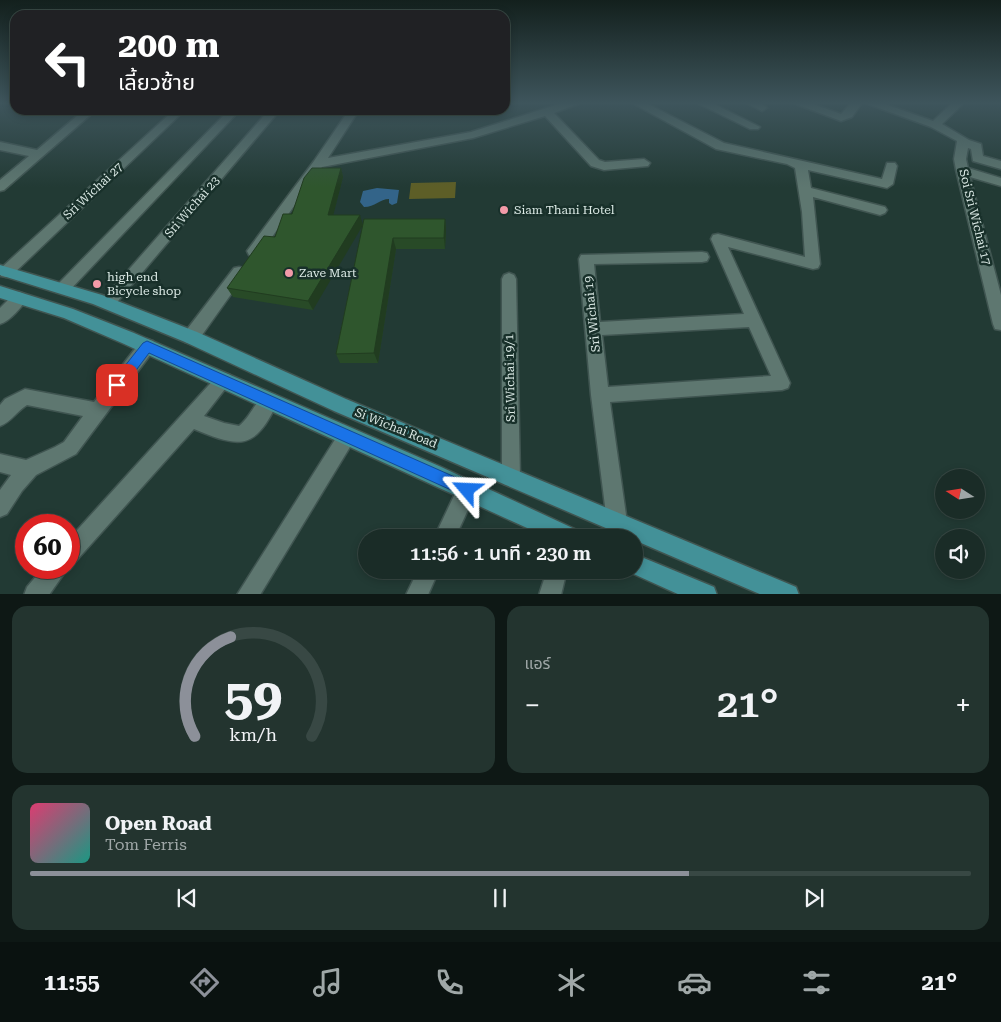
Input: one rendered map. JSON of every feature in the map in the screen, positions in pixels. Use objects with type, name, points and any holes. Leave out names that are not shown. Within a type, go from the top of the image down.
[{"type":"main road","name":"Si Wichai Road","points":[[3,271],[108,303],[191,337],[340,405],[788,594]]},
{"type":"main road","name":"Si Wichai Road","points":[[0,292],[68,313],[147,346],[432,473],[552,529]]},
{"type":"main road","points":[[326,426],[339,425],[343,420],[346,415],[340,405]]},
{"type":"main road","points":[[432,473],[426,464],[426,459],[435,448],[444,448]]},
{"type":"main road","points":[[643,568],[695,592]]},
{"type":"street","points":[[0,187],[67,131]]},
{"type":"street","name":"Sri Wichai 27","points":[[3,271],[157,131]]},
{"type":"street","points":[[62,288],[215,131]]},
{"type":"street","name":"Sri Wichai 23","points":[[108,303],[257,131]]},
{"type":"street","points":[[191,337],[220,301],[340,131]]},
{"type":"street","points":[[318,164],[473,135],[486,131]]},
{"type":"street","points":[[568,131],[595,163],[604,166],[644,163]]},
{"type":"street","points":[[688,131],[720,146],[887,184],[890,166]]},
{"type":"street","points":[[945,131],[977,147],[977,158],[1001,165]]},
{"type":"street","name":"Soi Sri Wichai 17","points":[[963,141],[960,159],[962,170],[1001,324]]},
{"type":"street","points":[[0,146],[39,154]]},
{"type":"street","points":[[600,395],[782,384],[718,239],[812,264],[803,168],[798,164]]},
{"type":"street","points":[[962,170],[1001,182]]},
{"type":"street","points":[[806,191],[880,210]]},
{"type":"street","name":"Sri Wichai 19","points":[[617,522],[600,395],[586,259],[702,257]]},
{"type":"street","name":"Sri Wichai 19/1","points":[[509,279],[511,477]]},
{"type":"street","points":[[0,318],[20,298]]},
{"type":"street","points":[[593,329],[754,320]]},
{"type":"street","points":[[0,507],[28,470],[41,461],[64,454],[147,346]]},
{"type":"street","points":[[80,542],[224,380]]},
{"type":"street","points":[[0,418],[12,405],[25,397],[97,412]]},
{"type":"street","points":[[191,419],[232,434],[241,434],[250,427],[269,400]]},
{"type":"street","points":[[248,594],[347,436]]},
{"type":"street","points":[[0,464],[28,470]]},
{"type":"street","points":[[448,529],[467,490]]},
{"type":"street","points":[[35,594],[47,579]]},
{"type":"street","points":[[417,594],[424,579]]},
{"type":"street","points":[[550,594],[554,579]]},
{"type":"shaded area","points":[[456,182],[455,198],[409,199],[411,183]]},
{"type":"water","points":[[377,188],[399,190],[397,203],[392,205],[389,203],[389,199],[386,199],[364,207],[360,202],[363,191]]},
{"type":"building","points":[[312,168],[341,168],[328,215],[360,215],[308,301],[227,288],[264,236],[275,237],[283,214],[292,214],[304,178]]},
{"type":"building","points":[[364,219],[445,219],[444,238],[393,238],[374,353],[336,354]]},
{"type":"place","name":"Siam Thani Hotel","points":[[504,210]]},
{"type":"place","name":"Zave Mart","points":[[289,273]]},
{"type":"place","name":"high end Bicycle shop","points":[[97,284]]},
{"type":"route","points":[[117,385],[147,346],[467,490]]}]
